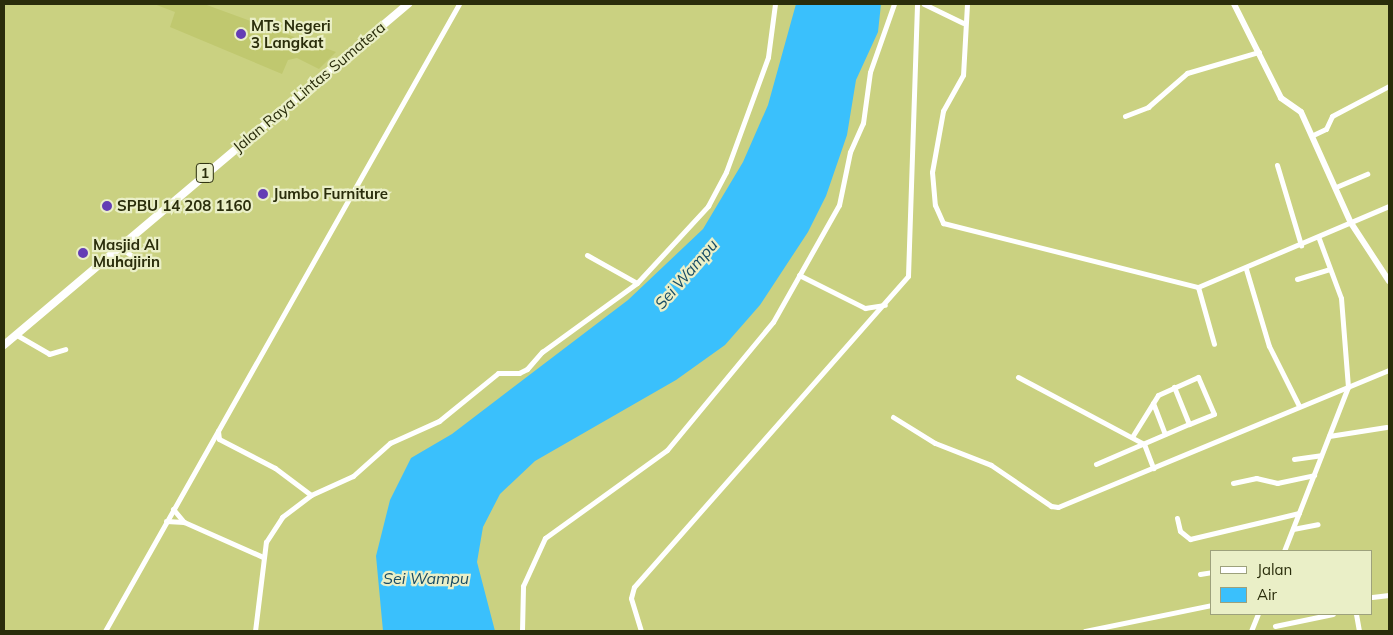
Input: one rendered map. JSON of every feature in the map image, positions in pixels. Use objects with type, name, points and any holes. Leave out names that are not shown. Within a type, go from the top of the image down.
[{"type":"highway","name":"Jalan Raya Lintas Sumatera","points":[[4,345],[118,246],[408,4]]},
{"type":"street","points":[[105,631],[458,4]]},
{"type":"street","points":[[255,631],[263,557],[275,524],[311,495],[353,476],[390,443],[439,421],[498,373],[519,373],[527,369],[542,352],[637,284],[708,206],[726,172],[768,57],[775,4]]},
{"type":"street","points":[[522,631],[523,586],[546,538],[667,450],[768,329],[846,188],[870,72],[894,4]]},
{"type":"street","points":[[641,631],[631,598],[634,587],[886,305],[904,282],[911,266],[917,4]]},
{"type":"street","points":[[924,4],[963,22]]},
{"type":"street","points":[[967,4],[963,22],[963,75],[943,111],[932,172],[940,220],[1198,287],[1319,239],[1389,206]]},
{"type":"street","points":[[1234,4],[1281,98],[1301,112],[1351,223],[1389,281]]},
{"type":"street","points":[[1125,116],[1148,107],[1187,73],[1259,52]]},
{"type":"street","points":[[1313,135],[1326,129],[1332,116],[1389,86]]},
{"type":"street","points":[[1277,165],[1301,245]]},
{"type":"street","points":[[1336,187],[1367,174]]},
{"type":"street","points":[[1284,550],[1348,387],[1341,298],[1319,239]]},
{"type":"street","points":[[118,246],[146,266]]},
{"type":"street","points":[[586,255],[637,284]]},
{"type":"street","points":[[1246,269],[1269,346],[1299,406]]},
{"type":"street","points":[[1297,279],[1330,269]]},
{"type":"street","points":[[799,275],[865,308],[886,305]]},
{"type":"street","points":[[1198,287],[1214,344]]},
{"type":"street","points":[[15,334],[49,354],[66,349]]},
{"type":"street","points":[[893,417],[935,443],[991,465],[1051,506],[1153,468],[1389,370]]},
{"type":"street","points":[[1018,377],[1144,444],[1153,468]]},
{"type":"street","points":[[1096,464],[1214,414],[1198,377],[1158,395],[1132,438]]},
{"type":"street","points":[[1174,387],[1189,424]]},
{"type":"street","points":[[1153,403],[1165,434]]},
{"type":"street","points":[[1329,436],[1386,427]]},
{"type":"street","points":[[218,428],[219,439],[275,468],[311,495]]},
{"type":"street","points":[[1294,459],[1321,455]]},
{"type":"street","points":[[1233,483],[1256,478],[1277,483],[1314,474]]},
{"type":"street","points":[[173,509],[184,522]]},
{"type":"street","points":[[1177,518],[1180,532],[1190,539],[1299,513]]},
{"type":"street","points":[[166,521],[184,522],[263,557]]},
{"type":"street","points":[[1293,529],[1318,524]]},
{"type":"street","points":[[1200,574],[1210,572]]},
{"type":"street","points":[[1373,598],[1389,595]]},
{"type":"street","points":[[1084,631],[1210,605]]},
{"type":"street","points":[[1251,631],[1258,615]]},
{"type":"street","points":[[1275,626],[1327,615]]},
{"type":"street","points":[[1356,615],[1359,631]]},
{"type":"shaded area","name":"MTs Negeri 3 Langkat","points":[[154,4],[204,4],[336,52],[319,69],[297,58],[288,60],[282,74],[170,27],[175,12]]},
{"type":"water","name":"Sei Wampu","points":[[796,4],[881,4],[878,32],[856,80],[847,135],[826,196],[808,232],[760,305],[725,345],[676,380],[535,461],[500,494],[483,527],[477,562],[495,631],[383,631],[376,556],[390,500],[411,458],[452,434],[628,300],[703,229],[743,162],[768,105]]},
{"type":"place","name":"MTs Negeri 3 Langkat","points":[[241,34]]},
{"type":"place","name":"Jumbo Furniture","points":[[263,194]]},
{"type":"place","name":"SPBU 14 208 1160","points":[[107,206]]},
{"type":"place","name":"Masjid Al Muhajirin","points":[[83,253]]}]
